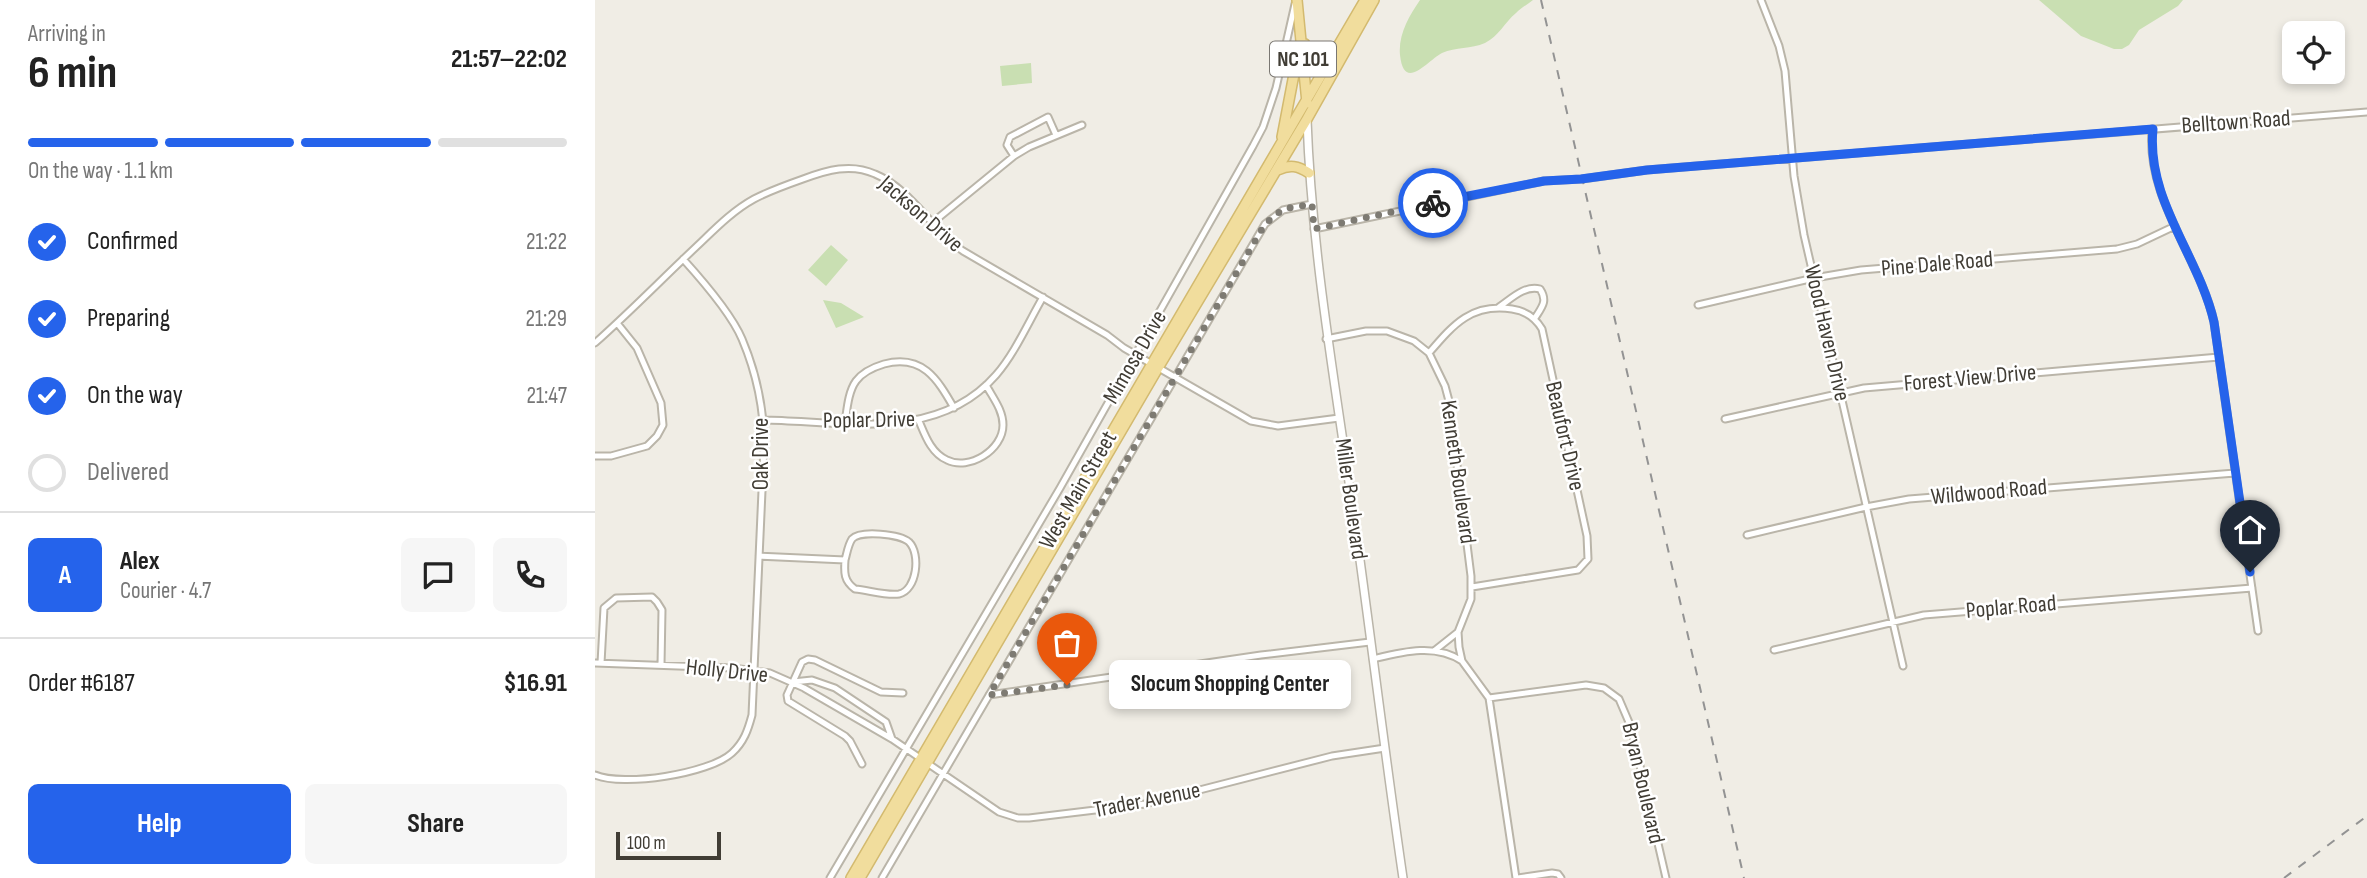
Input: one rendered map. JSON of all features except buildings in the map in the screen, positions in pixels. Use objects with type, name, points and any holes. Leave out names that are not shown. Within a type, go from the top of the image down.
[{"type":"main road","name":"NC 101","points":[[1296,0],[1307,119]]},
{"type":"main road","name":"West Main Street","points":[[860,878],[925,760],[1365,0]]},
{"type":"main road","name":"West Main Street","points":[[1155,366],[1277,171],[1374,0]]},
{"type":"main road","points":[[1301,36],[1309,52],[1316,58],[1324,59],[1336,51]]},
{"type":"main road","points":[[1280,145],[1301,36]]},
{"type":"main road","points":[[1277,171],[1286,166],[1295,166],[1309,173]]},
{"type":"main road","name":"West Main Street","points":[[851,878],[925,760]]},
{"type":"street","name":"Mimosa Drive","points":[[830,878],[1060,488],[1242,167],[1262,127],[1276,88],[1296,0]]},
{"type":"street","name":"Wood Haven Drive","points":[[1761,0],[1779,46],[1785,71],[1801,222],[1903,666]]},
{"type":"street","name":"Belltown Road","points":[[1314,229],[1544,181],[1647,170],[2367,112]]},
{"type":"street","points":[[1014,156],[1007,145],[1010,137],[1048,117],[1056,135]]},
{"type":"street","name":"Miller Boulevard","points":[[1307,119],[1309,173],[1326,339],[1403,878]]},
{"type":"street","points":[[932,223],[1014,156],[1082,125]]},
{"type":"street","points":[[2153,129],[2157,182],[2209,302],[2258,631]]},
{"type":"street","name":"Jackson Drive","points":[[595,342],[683,259],[753,199],[814,175],[836,169],[857,168],[887,180],[905,194],[963,251],[1238,415],[1259,423],[1293,425],[1339,418]]},
{"type":"street","points":[[882,878],[1265,224],[1283,209],[1312,204]]},
{"type":"street","name":"Pine Dale Road","points":[[1698,305],[1861,270],[2106,250],[2137,244],[2175,226]]},
{"type":"street","name":"Oak Drive","points":[[595,775],[629,780],[702,769],[731,754],[741,744],[752,715],[764,446],[762,420],[756,385],[741,338],[709,290],[683,259]]},
{"type":"street","points":[[1326,339],[1366,331],[1387,331],[1414,341],[1429,353],[1450,329],[1467,315],[1482,309],[1499,307],[1519,310],[1535,318],[1545,296],[1540,289],[1532,287],[1499,307]]},
{"type":"street","name":"Poplar Drive","points":[[762,420],[845,423],[919,421],[954,408],[986,385],[1010,356],[1043,298]]},
{"type":"street","name":"Beaufort Drive","points":[[1472,587],[1571,573],[1579,570],[1588,559],[1584,525],[1542,329],[1535,318]]},
{"type":"street","points":[[595,456],[611,456],[647,446],[663,425],[661,403],[637,348],[617,323]]},
{"type":"street","name":"Kenneth Boulevard","points":[[1429,353],[1449,401],[1470,558],[1471,599],[1458,632],[1462,661],[1489,698],[1517,878]]},
{"type":"street","name":"Forest View Drive","points":[[1725,419],[1864,388],[2219,357]]},
{"type":"street","points":[[845,423],[849,398],[856,382],[880,365],[898,361],[914,362],[926,370],[943,388],[954,408]]},
{"type":"street","points":[[919,421],[929,444],[946,460],[960,463],[984,456],[1001,438],[1003,424],[1000,409],[986,385]]},
{"type":"street","name":"Wildwood Road","points":[[1747,535],[1909,499],[2235,473]]},
{"type":"street","points":[[860,534],[898,536],[912,546],[916,557],[913,578],[908,588],[895,594],[855,589],[846,581],[845,560],[853,538],[860,534]]},
{"type":"street","points":[[759,556],[845,560]]},
{"type":"street","name":"Poplar Road","points":[[1774,650],[1893,622],[1945,613],[2252,588]]},
{"type":"street","points":[[598,663],[604,608],[616,598],[652,597],[662,610],[661,665]]},
{"type":"street","points":[[1434,651],[1458,632]]},
{"type":"street","points":[[989,695],[1370,642]]},
{"type":"street","points":[[1373,659],[1417,650],[1453,655],[1462,661]]},
{"type":"street","points":[[862,764],[851,741],[791,704],[787,695],[802,662],[815,660],[881,692],[903,693]]},
{"type":"street","name":"Holly Drive","points":[[598,663],[754,670],[793,682],[925,760]]},
{"type":"street","points":[[793,682],[812,680],[835,688],[886,722],[892,739]]},
{"type":"street","name":"Bryan Boulevard","points":[[1489,698],[1586,685],[1612,692],[1624,707],[1631,727],[1666,878]]},
{"type":"street","name":"Trader Avenue","points":[[925,760],[981,802],[999,812],[1029,818],[1145,804],[1332,757],[1385,748]]},
{"type":"street","points":[[1517,878],[1552,873],[1561,878]]},
{"type":"green space","points":[[1420,0],[1533,0],[1485,43],[1442,53],[1411,73],[1406,72],[1402,66],[1400,48],[1405,26]]},
{"type":"green space","points":[[2039,0],[2183,0],[2178,6],[2139,30],[2129,45],[2114,49],[2081,36]]},
{"type":"green space","points":[[1031,63],[1032,83],[1002,86],[1000,66]]},
{"type":"green space","points":[[831,245],[848,260],[826,286],[808,270]]},
{"type":"green space","points":[[823,300],[841,303],[864,317],[836,328]]},
{"type":"railway","points":[[1541,0],[1744,878]]},
{"type":"railway","points":[[2284,878],[2367,816]]},
{"type":"way so far","points":[[1067,685],[989,695],[1265,224],[1283,209],[1312,204],[1314,229],[1433,203]]},
{"type":"place","name":"Slocum Shopping Center","points":[[1067,685]]},
{"type":"route","points":[[1433,203],[1544,181],[1647,170],[2153,129],[2154,171],[2160,194],[2201,282],[2214,322],[2250,572]]}]
